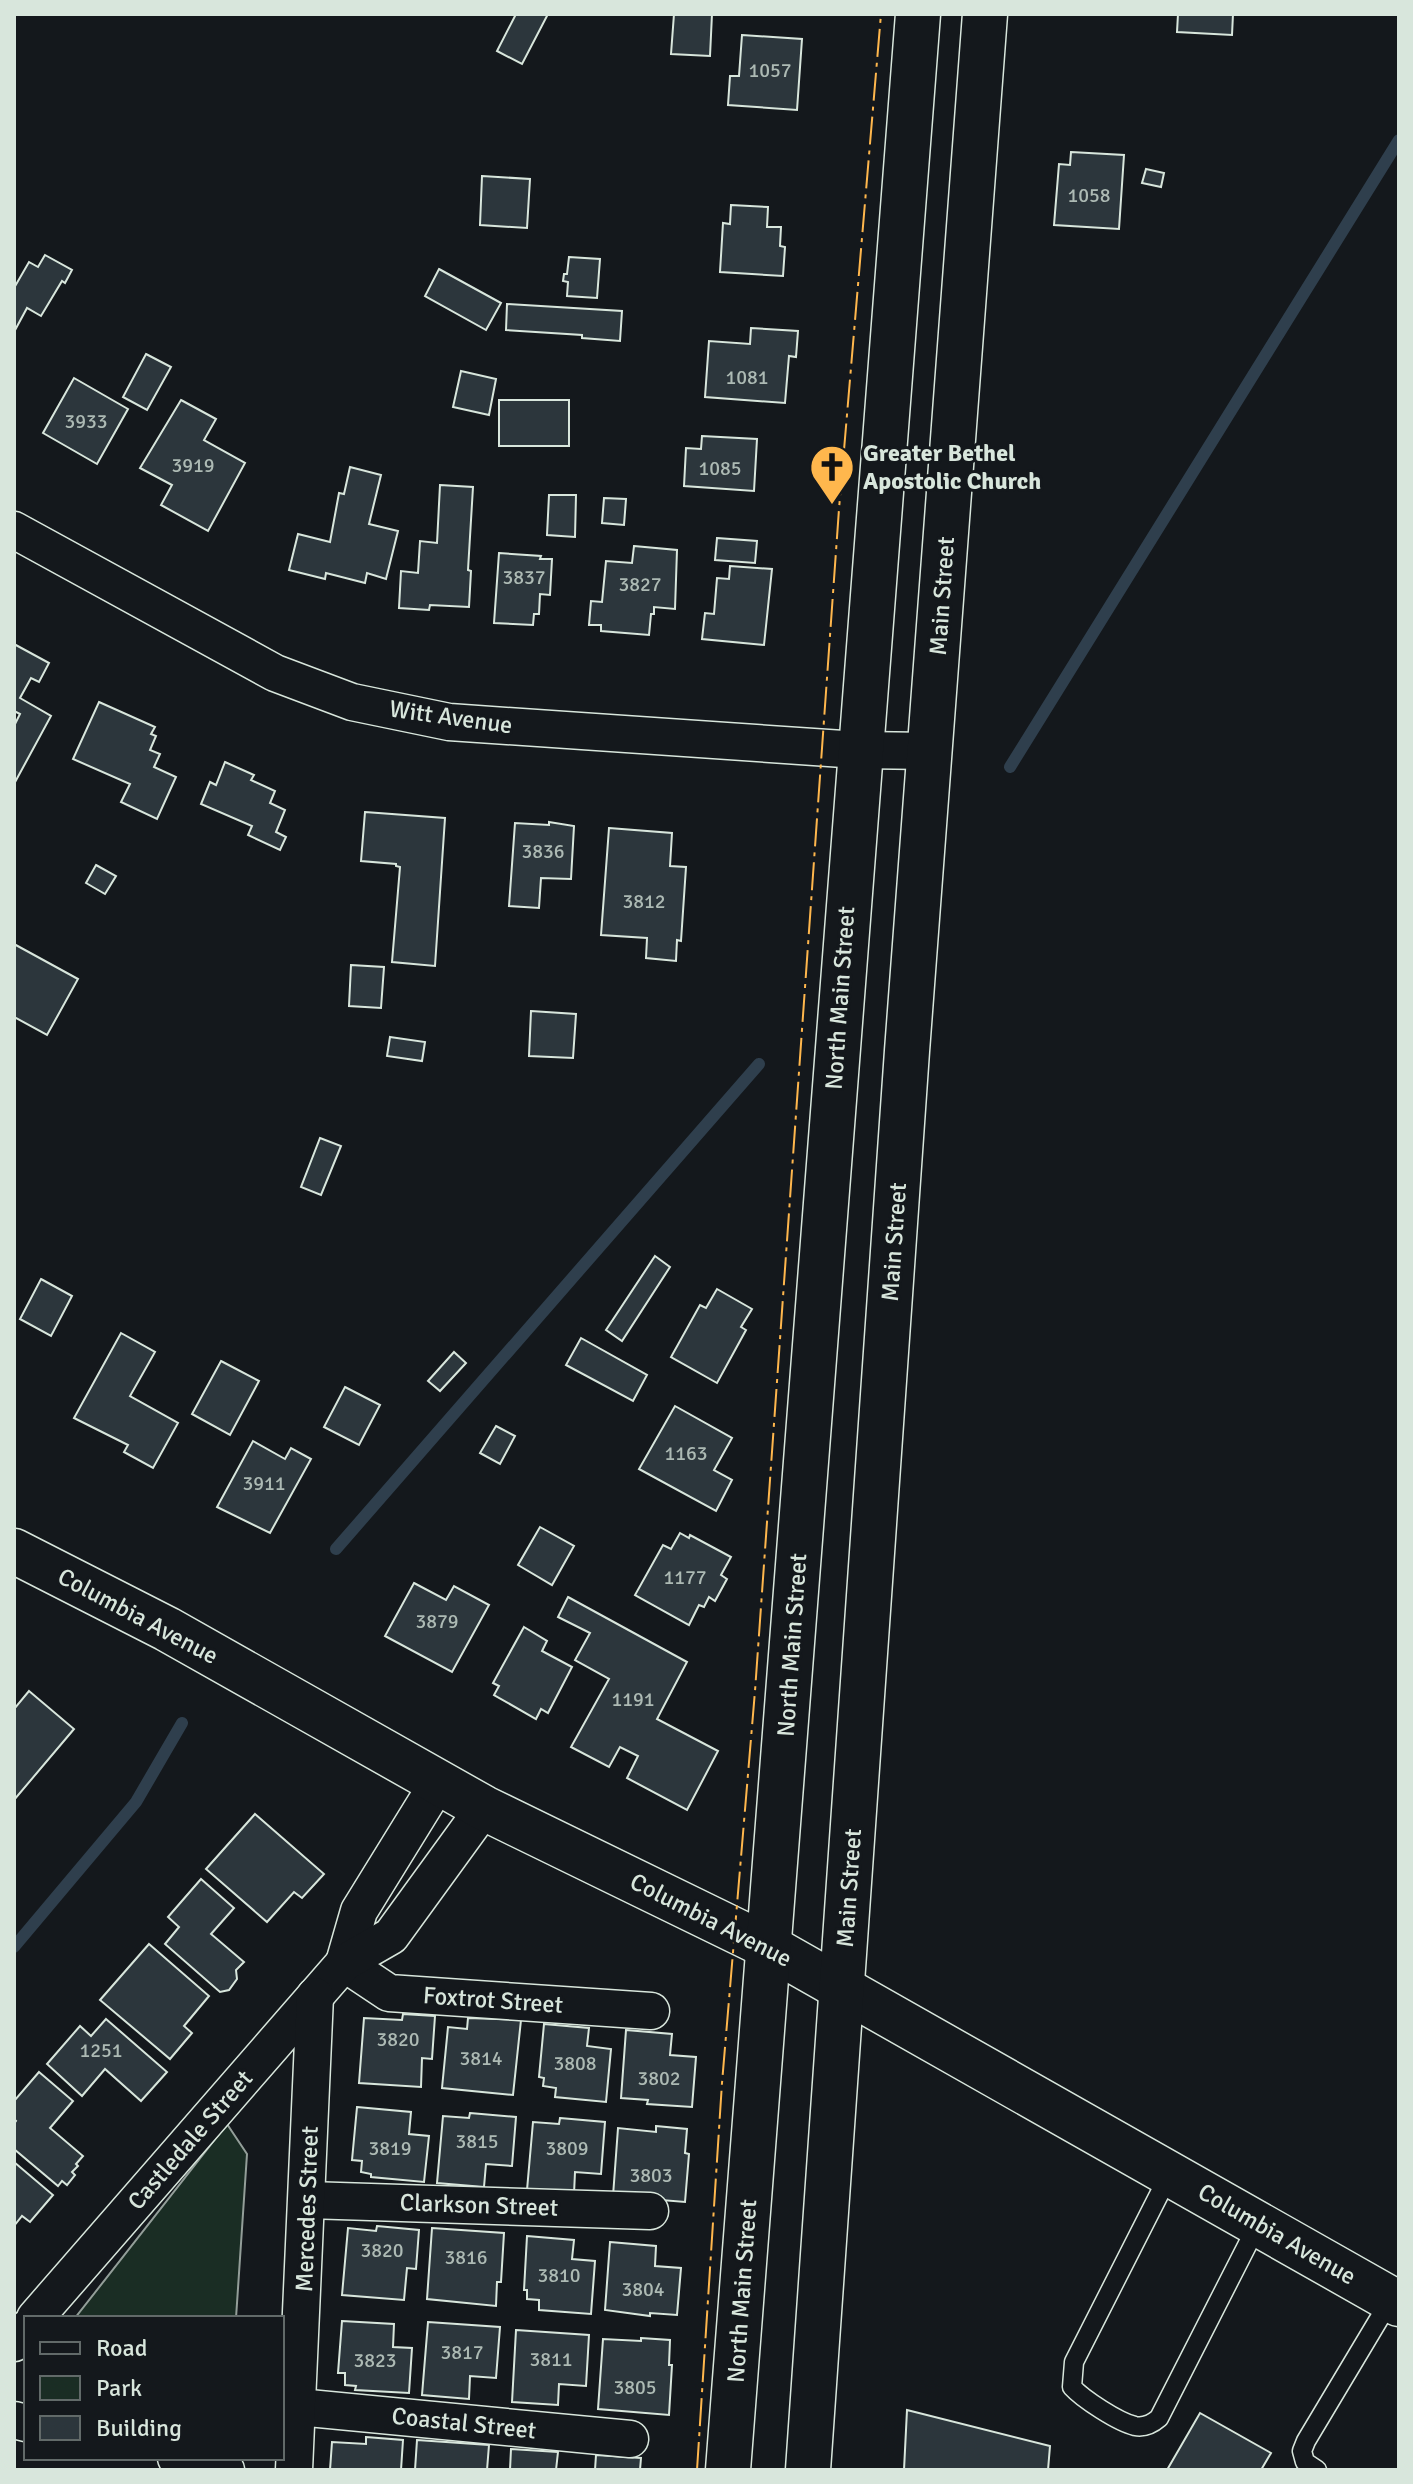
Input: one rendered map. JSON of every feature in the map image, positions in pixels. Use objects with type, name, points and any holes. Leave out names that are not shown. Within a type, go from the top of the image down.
[{"type":"main road","points":[[858,750],[918,14]]},
{"type":"main road","name":"Main Street","points":[[808,2470],[985,14]]},
{"type":"main road","name":"North Main Street","points":[[728,2470],[858,750]]},
{"type":"main road","name":"Columbia Avenue","points":[[14,1551],[167,1629],[484,1808],[769,1947],[1395,2302]]},
{"type":"street","name":"Witt Avenue","points":[[14,530],[275,673],[352,702],[449,722],[858,750],[931,751]]},
{"type":"street","name":"Castledale Street","points":[[344,1963],[359,1911],[438,1783]]},
{"type":"street","name":"Castledale Street","points":[[37,2316],[344,1963],[391,1936],[484,1808]]},
{"type":"street","points":[[374,1886],[410,1910]]},
{"type":"street","name":"Foxtrot Street","points":[[344,1963],[389,1993],[651,2011]]},
{"type":"street","name":"Mercedes Street","points":[[294,2470],[315,1996]]},
{"type":"street","name":"Clarkson Street","points":[[308,2200],[650,2211]]},
{"type":"street","name":"Coastal Street","points":[[298,2407],[630,2439]]},
{"type":"street","points":[[184,2460],[226,2470]]},
{"type":"lane","points":[[1170,2173],[1074,2362],[1072,2387],[1080,2395],[1133,2426],[1146,2427],[1159,2418],[1258,2224]]},
{"type":"lane","points":[[1317,2470],[1305,2462],[1302,2451],[1306,2441],[1395,2302]]},
{"type":"green space","points":[[227,2124],[247,2154],[236,2316],[77,2316]]},
{"type":"building","points":[[516,14],[548,14],[522,64],[497,51]]},
{"type":"building","points":[[674,14],[712,14],[710,56],[671,54]]},
{"type":"building","points":[[1178,14],[1233,14],[1232,35],[1177,32]]},
{"type":"building","points":[[742,35],[802,39],[797,110],[728,105],[730,76],[739,76]]},
{"type":"building","points":[[1071,152],[1124,155],[1119,229],[1054,225],[1059,164],[1070,165]]},
{"type":"building","points":[[1146,169],[1164,173],[1161,187],[1142,183]]},
{"type":"building","points":[[482,176],[530,179],[527,228],[480,225]]},
{"type":"building","points":[[731,205],[768,207],[767,227],[781,227],[780,246],[785,247],[783,276],[720,272],[723,223],[730,224]]},
{"type":"building","points":[[45,255],[72,270],[41,316],[27,308],[14,332],[14,288],[29,262],[38,267]]},
{"type":"building","points":[[569,257],[600,259],[597,298],[567,296],[568,282],[563,281]]},
{"type":"building","points":[[439,269],[501,303],[486,330],[425,296]]},
{"type":"building","points":[[507,304],[622,311],[620,341],[506,330]]},
{"type":"building","points":[[751,328],[798,331],[796,357],[789,356],[785,403],[705,397],[709,341],[750,344]]},
{"type":"building","points":[[146,354],[171,367],[147,410],[123,397]]},
{"type":"building","points":[[461,371],[496,379],[489,415],[453,407]]},
{"type":"building","points":[[74,378],[128,409],[97,464],[43,433]]},
{"type":"building","points":[[181,400],[216,419],[204,440],[245,463],[208,531],[161,505],[172,485],[140,468]]},
{"type":"building","points":[[499,400],[569,400],[569,446],[499,446]]},
{"type":"building","points":[[702,436],[757,439],[754,491],[684,486],[686,448],[701,449]]},
{"type":"building","points":[[350,467],[381,475],[369,524],[398,531],[386,579],[367,573],[365,583],[326,573],[325,579],[289,570],[298,534],[330,542],[339,493],[344,494]]},
{"type":"building","points":[[440,485],[473,487],[469,607],[430,605],[429,610],[399,608],[401,571],[418,573],[420,541],[437,543]]},
{"type":"building","points":[[549,495],[576,495],[575,537],[547,535]]},
{"type":"building","points":[[604,498],[626,499],[624,525],[602,523]]},
{"type":"building","points":[[717,538],[757,541],[755,563],[715,560]]},
{"type":"building","points":[[634,546],[677,550],[675,609],[654,607],[649,635],[601,631],[601,625],[589,625],[591,601],[602,602],[606,561],[632,563]]},
{"type":"building","points":[[499,553],[552,559],[550,595],[540,594],[539,614],[534,614],[533,625],[494,623]]},
{"type":"building","points":[[730,566],[772,569],[764,645],[702,639],[705,613],[714,614],[717,578],[729,579]]},
{"type":"building","points":[[14,644],[49,663],[39,682],[31,678],[20,698],[51,716],[14,784],[14,726],[20,714],[14,711]]},
{"type":"building","points":[[99,702],[155,727],[151,734],[156,736],[150,750],[160,754],[154,767],[176,777],[157,819],[121,802],[130,784],[73,759]]},
{"type":"building","points":[[225,762],[254,775],[251,780],[275,791],[270,803],[285,810],[276,832],[286,837],[280,850],[248,835],[252,826],[201,804],[210,782],[216,785]]},
{"type":"building","points":[[365,812],[445,818],[435,966],[392,962],[400,867],[361,861]]},
{"type":"building","points":[[549,822],[574,826],[571,879],[541,878],[539,908],[509,906],[515,823],[549,825]]},
{"type":"building","points":[[609,828],[672,833],[670,866],[686,867],[681,941],[677,940],[676,961],[646,958],[647,938],[601,935]]},
{"type":"building","points":[[96,865],[116,876],[105,894],[86,883]]},
{"type":"building","points":[[14,944],[78,979],[47,1035],[14,1017]]},
{"type":"building","points":[[351,965],[384,967],[381,1008],[349,1006]]},
{"type":"building","points":[[531,1011],[576,1014],[573,1058],[529,1056]]},
{"type":"building","points":[[390,1037],[425,1042],[422,1061],[387,1056]]},
{"type":"building","points":[[320,1138],[341,1146],[321,1195],[301,1187]]},
{"type":"building","points":[[655,1256],[670,1267],[622,1341],[606,1330]]},
{"type":"building","points":[[41,1279],[72,1296],[51,1336],[20,1319]]},
{"type":"building","points":[[717,1289],[752,1309],[741,1327],[746,1330],[717,1383],[671,1357],[700,1305],[706,1308]]},
{"type":"building","points":[[121,1333],[155,1352],[130,1396],[178,1423],[153,1468],[124,1452],[128,1445],[74,1418]]},
{"type":"building","points":[[581,1338],[647,1375],[633,1401],[566,1365]]},
{"type":"building","points":[[454,1352],[466,1363],[440,1391],[428,1381]]},
{"type":"building","points":[[221,1361],[259,1381],[230,1435],[192,1414]]},
{"type":"building","points":[[345,1387],[380,1405],[359,1445],[324,1427]]},
{"type":"building","points":[[675,1406],[732,1438],[714,1470],[732,1480],[716,1511],[639,1469]]},
{"type":"building","points":[[496,1426],[515,1436],[500,1464],[480,1453]]},
{"type":"building","points":[[253,1441],[285,1459],[291,1448],[311,1459],[270,1533],[217,1507]]},
{"type":"building","points":[[540,1527],[574,1546],[552,1585],[518,1565]]},
{"type":"building","points":[[680,1533],[689,1538],[690,1535],[731,1557],[721,1575],[727,1579],[715,1601],[709,1597],[704,1607],[699,1605],[689,1625],[635,1595],[663,1545],[671,1549]]},
{"type":"building","points":[[414,1583],[446,1600],[454,1586],[489,1605],[452,1672],[385,1636]]},
{"type":"building","points":[[568,1597],[687,1662],[657,1719],[718,1751],[687,1810],[627,1778],[638,1756],[620,1747],[609,1767],[571,1747],[609,1679],[575,1660],[590,1633],[558,1617]]},
{"type":"building","points":[[524,1627],[547,1641],[542,1651],[572,1667],[548,1713],[541,1709],[536,1719],[494,1695],[499,1686],[493,1683]]},
{"type":"building","points":[[29,1691],[74,1729],[14,1800],[14,1709]]},
{"type":"building","points":[[255,1814],[324,1874],[302,1898],[294,1892],[267,1922],[206,1869]]},
{"type":"building","points":[[201,1879],[234,1908],[211,1934],[244,1962],[236,1970],[237,1979],[229,1990],[220,1992],[165,1944],[179,1927],[168,1917]]},
{"type":"building","points":[[149,1944],[209,1996],[184,2026],[192,2033],[170,2059],[100,2000]]},
{"type":"building","points":[[403,2014],[435,2016],[432,2059],[422,2058],[421,2087],[359,2083],[364,2018],[402,2020]]},
{"type":"building","points":[[468,2018],[521,2020],[513,2095],[442,2088],[448,2027],[467,2029]]},
{"type":"building","points":[[106,2019],[167,2072],[141,2101],[105,2069],[82,2096],[47,2064],[80,2026],[91,2036]]},
{"type":"building","points":[[544,2024],[589,2028],[587,2046],[611,2049],[606,2102],[555,2097],[556,2088],[543,2086],[544,2078],[539,2077]]},
{"type":"building","points":[[626,2030],[672,2034],[670,2055],[696,2057],[692,2107],[647,2104],[648,2100],[621,2098]]},
{"type":"building","points":[[39,2072],[73,2101],[50,2128],[83,2156],[67,2185],[62,2181],[58,2186],[14,2149],[14,2101]]},
{"type":"building","points":[[357,2107],[411,2112],[409,2134],[429,2136],[424,2182],[371,2177],[371,2174],[361,2172],[362,2161],[352,2160]]},
{"type":"building","points":[[470,2113],[516,2117],[512,2166],[486,2164],[484,2187],[437,2183],[443,2116],[469,2118]]},
{"type":"building","points":[[560,2118],[605,2122],[601,2174],[575,2172],[574,2194],[527,2190],[533,2122],[559,2124]]},
{"type":"building","points":[[656,2126],[687,2129],[685,2153],[689,2154],[685,2202],[613,2196],[618,2128],[656,2132]]},
{"type":"building","points":[[14,2162],[53,2195],[30,2222],[22,2216],[14,2226]]},
{"type":"building","points":[[377,2226],[419,2230],[416,2269],[407,2268],[404,2300],[342,2295],[348,2228],[376,2231]]},
{"type":"building","points":[[432,2228],[504,2233],[496,2306],[427,2299]]},
{"type":"building","points":[[527,2236],[574,2240],[572,2259],[595,2261],[591,2314],[539,2310],[539,2300],[527,2299],[527,2290],[524,2290]]},
{"type":"building","points":[[610,2242],[656,2246],[655,2266],[681,2268],[677,2315],[650,2313],[650,2316],[605,2310]]},
{"type":"building","points":[[342,2321],[394,2324],[393,2347],[412,2348],[409,2393],[355,2390],[356,2386],[345,2385],[345,2373],[338,2373]]},
{"type":"building","points":[[428,2322],[500,2327],[496,2378],[470,2376],[469,2399],[422,2395]]},
{"type":"building","points":[[516,2330],[589,2335],[586,2386],[559,2384],[558,2405],[512,2402]]},
{"type":"building","points":[[641,2338],[670,2340],[669,2415],[598,2409],[603,2339],[641,2341]]},
{"type":"building","points":[[907,2410],[1050,2446],[1048,2470],[904,2470]]},
{"type":"building","points":[[1200,2413],[1271,2453],[1261,2470],[1167,2470]]},
{"type":"building","points":[[366,2437],[403,2440],[401,2470],[330,2470],[332,2442],[366,2444]]},
{"type":"building","points":[[417,2440],[489,2445],[487,2470],[415,2470]]},
{"type":"building","points":[[511,2449],[558,2452],[556,2470],[510,2470]]},
{"type":"building","points":[[596,2455],[641,2458],[640,2470],[595,2470]]},
{"type":"waterway","points":[[1010,767],[1399,140]]},
{"type":"waterway","points":[[336,1549],[759,1064]]},
{"type":"waterway","points":[[14,1947],[136,1802],[182,1723]]},
{"type":"power","points":[[697,2470],[722,2083],[755,1691],[839,509],[881,14]]},
{"type":"place","name":"Greater Bethel Apostolic Church","points":[[832,506]]}]
